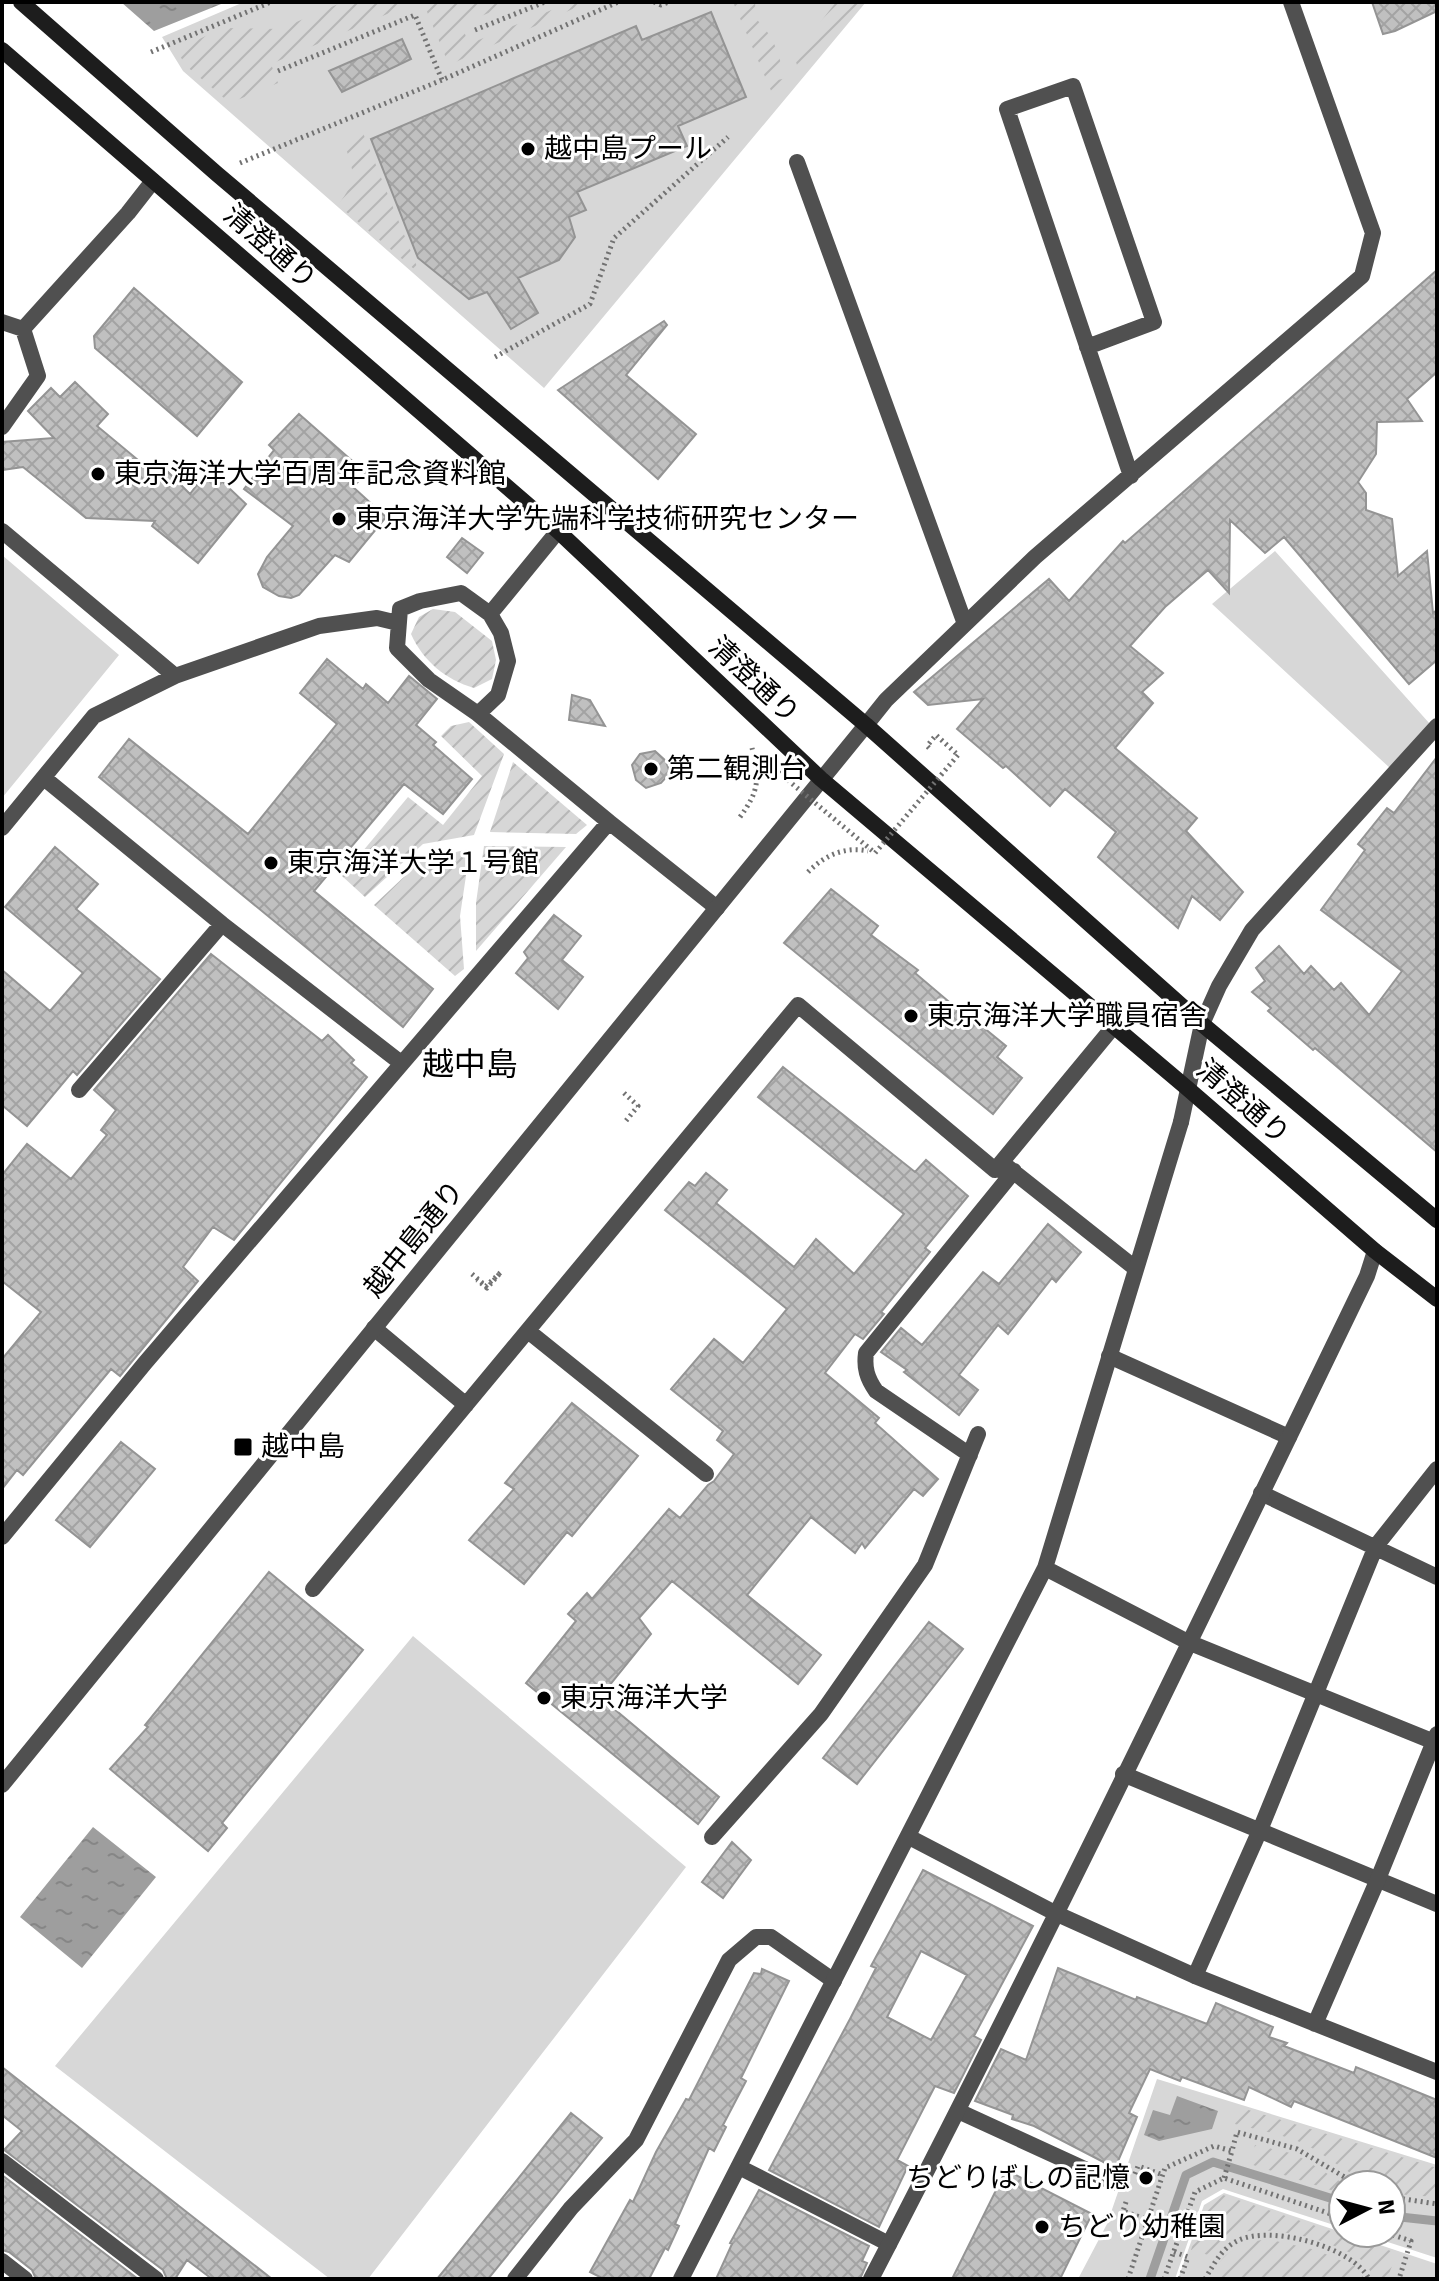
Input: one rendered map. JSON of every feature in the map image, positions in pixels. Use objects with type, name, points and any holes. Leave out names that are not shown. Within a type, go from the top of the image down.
[{"type":"main road","name":"清澄通り","points":[[21,2],[217,174],[866,725],[1202,1024],[1437,1220]]},
{"type":"main road","name":"清澄通り","points":[[2,50],[558,531],[821,779],[1375,1251],[1437,1299]]},
{"type":"street","name":"越中島通り","points":[[2,1785],[886,700],[1035,557],[1362,276],[1373,233],[1291,2]]},
{"type":"street","points":[[1087,347],[1154,322],[1073,86],[1007,109],[1087,347],[1131,476]]},
{"type":"street","points":[[797,162],[965,624]]},
{"type":"street","points":[[23,329],[153,181]]},
{"type":"street","points":[[2,322],[23,329]]},
{"type":"street","points":[[2,427],[38,376],[23,329]]},
{"type":"street","points":[[2,531],[175,676]]},
{"type":"street","points":[[490,614],[558,531]]},
{"type":"street","points":[[478,714],[498,695],[508,661],[501,633],[490,614],[461,593],[420,601],[400,609],[397,648],[429,680],[478,714],[717,908]]},
{"type":"street","points":[[2,828],[94,716],[175,676],[319,626],[377,618],[398,623]]},
{"type":"street","points":[[681,2279],[1045,1568],[1181,1122],[1202,1024],[1219,986],[1252,930],[1437,726]]},
{"type":"street","points":[[44,778],[222,924],[401,1063]]},
{"type":"street","points":[[2,1537],[145,1363],[609,822]]},
{"type":"street","points":[[79,1090],[222,924]]},
{"type":"street","points":[[313,1589],[798,1005],[995,1170],[1008,1166]]},
{"type":"street","points":[[970,1455],[876,1391],[868,1379],[866,1353],[1114,1026]]},
{"type":"street","points":[[1008,1166],[1135,1268]]},
{"type":"street","points":[[871,2279],[958,2111],[1289,1437],[1367,1276],[1375,1251]]},
{"type":"street","points":[[374,1328],[466,1405]]},
{"type":"street","points":[[528,1331],[706,1474]]},
{"type":"street","points":[[1109,1356],[1289,1437]]},
{"type":"street","points":[[712,1837],[821,1714],[925,1565],[978,1434]]},
{"type":"street","points":[[1195,1976],[1260,1830],[1376,1546],[1437,1469]]},
{"type":"street","points":[[1261,1493],[1437,1577]]},
{"type":"street","points":[[1045,1568],[1188,1642],[1436,1740],[1315,2024]]},
{"type":"street","points":[[1123,1774],[1437,1904]]},
{"type":"street","points":[[909,1837],[1055,1913],[1195,1976],[1437,2072]]},
{"type":"street","points":[[515,2279],[571,2208],[636,2140],[729,1960],[756,1937],[771,1937],[834,1981]]},
{"type":"street","points":[[958,2111],[1115,2183]]},
{"type":"street","points":[[2,2161],[156,2279]]},
{"type":"street","points":[[739,2167],[889,2244]]},
{"type":"street","points":[[2,2261],[25,2279]]},
{"type":"path","points":[[151,52],[271,2]]},
{"type":"path","points":[[475,30],[545,2]]},
{"type":"path","points":[[217,174],[261,152],[442,80],[618,2]]},
{"type":"path","points":[[654,2],[661,5],[669,2]]},
{"type":"path","points":[[278,71],[415,15],[442,80]]},
{"type":"path","points":[[495,357],[590,304],[614,238],[728,137]]},
{"type":"path","points":[[875,853],[958,755],[936,735],[927,746]]},
{"type":"path","points":[[740,817],[752,801],[758,782],[752,748]]},
{"type":"path","points":[[760,757],[875,853]]},
{"type":"path","points":[[808,872],[822,858],[841,851],[859,849],[875,853]]},
{"type":"path","points":[[624,1093],[638,1106],[625,1122]]},
{"type":"path","points":[[472,1274],[486,1286],[501,1272],[487,1288],[477,1280]]},
{"type":"path","points":[[1224,2178],[1237,2132],[1297,2149],[1333,2169]]},
{"type":"path","points":[[1128,2279],[1165,2168],[1214,2146],[1232,2151]]},
{"type":"path","points":[[1138,2166],[1163,2175]]},
{"type":"path","points":[[1164,2279],[1195,2192],[1224,2178],[1327,2213]]},
{"type":"path","points":[[1407,2199],[1437,2204]]},
{"type":"path","points":[[1123,2211],[1148,2220]]},
{"type":"path","points":[[1205,2279],[1220,2254],[1238,2240],[1263,2235],[1289,2237],[1319,2245],[1362,2266],[1369,2279]]},
{"type":"path","points":[[1399,2279],[1411,2241],[1407,2240]]},
{"type":"path","points":[[1174,2252],[1188,2257],[1180,2279]]},
{"type":"shaded area","points":[[244,2],[866,2],[544,388],[183,71],[162,37]]},
{"type":"shaded area","points":[[343,2],[415,2],[271,64],[278,83],[230,103],[185,65],[177,50],[222,28],[280,29]]},
{"type":"shaded area","points":[[423,2],[516,2],[461,24],[469,44],[571,2],[588,2],[449,65]]},
{"type":"shaded area","points":[[733,2],[755,2],[756,19],[770,37],[780,60],[782,75],[777,80],[793,77],[775,100]]},
{"type":"shaded area","points":[[836,2],[860,2],[799,71],[794,56]]},
{"type":"shaded area","points":[[361,128],[420,274],[338,205],[352,178],[346,149],[350,143],[348,135]]},
{"type":"shaded area","points":[[1275,551],[1430,724],[1391,769],[1212,604]]},
{"type":"shaded area","points":[[2,555],[119,655],[2,798]]},
{"type":"shaded area","points":[[433,609],[455,612],[492,641],[496,660],[492,679],[474,688],[445,675],[422,653],[411,634],[419,617]]},
{"type":"shaded area","points":[[469,722],[504,754],[474,835],[423,844],[365,897],[342,876],[408,797],[443,825],[482,776],[441,736],[451,726]]},
{"type":"shaded area","points":[[513,762],[587,825],[576,834],[490,832]]},
{"type":"shaded area","points":[[484,846],[566,847],[476,951],[476,903]]},
{"type":"shaded area","points":[[470,849],[460,916],[464,969],[455,976],[374,905],[423,859]]},
{"type":"shaded area","points":[[413,1636],[686,1867],[368,2279],[330,2279],[55,2066]]},
{"type":"shaded area","points":[[1157,2079],[1437,2165],[1437,2258],[1407,2248],[1407,2169],[1327,2169],[1327,2223],[1223,2189],[1202,2201],[1175,2279],[1078,2279],[1107,2224]]},
{"type":"shaded area","points":[[1239,2107],[1437,2168],[1437,2197],[1407,2195],[1407,2169],[1345,2169],[1302,2143],[1235,2124]]},
{"type":"shaded area","points":[[1255,2145],[1295,2154],[1327,2173],[1327,2189],[1250,2164]]},
{"type":"shaded area","points":[[1224,2193],[1327,2227],[1327,2249],[1392,2249],[1437,2264],[1437,2279],[1178,2279],[1204,2205]]},
{"type":"shaded area","points":[[1223,2195],[1327,2230],[1327,2243],[1282,2232],[1247,2231],[1222,2244],[1212,2256],[1191,2250],[1206,2205]]},
{"type":"shaded area","points":[[1267,2239],[1316,2250],[1359,2268],[1364,2279],[1209,2279],[1232,2250]]},
{"type":"shaded area","points":[[1341,2249],[1385,2249],[1397,2253],[1387,2279],[1373,2279],[1369,2268]]},
{"type":"water","points":[[121,2],[226,2],[154,31]]},
{"type":"water","points":[[93,1827],[156,1877],[82,1968],[20,1917]]},
{"type":"water","points":[[1177,2096],[1218,2111],[1212,2129],[1159,2141],[1144,2135],[1153,2110],[1170,2115]]},
{"type":"building","points":[[1372,2],[1437,2],[1437,11],[1383,34]]},
{"type":"building","points":[[711,12],[746,97],[678,126],[687,146],[577,192],[586,210],[569,217],[575,237],[559,260],[518,278],[538,313],[511,329],[487,292],[469,299],[418,258],[371,139],[636,26],[642,40]]},
{"type":"building","points":[[402,39],[411,59],[342,92],[329,71]]},
{"type":"building","points":[[1437,270],[1437,372],[1407,399],[1422,421],[1377,422],[1376,454],[1358,482],[1366,493],[1366,510],[1392,519],[1398,576],[1427,551],[1433,613],[1437,610],[1437,660],[1409,684],[1284,537],[1265,553],[1230,520],[1229,593],[1208,570],[1165,607],[1130,646],[1163,673],[1142,692],[1153,703],[1115,748],[1197,818],[1186,831],[1243,892],[1220,920],[1192,896],[1178,928],[1098,857],[1116,832],[1065,789],[1050,806],[1006,766],[1003,768],[957,729],[983,699],[928,705],[914,692],[1049,579],[1069,601],[1123,541],[1125,543]]},
{"type":"building","points":[[134,288],[242,382],[197,436],[95,348],[94,336]]},
{"type":"building","points":[[664,321],[667,325],[626,375],[696,434],[658,479],[558,390]]},
{"type":"building","name":"東京海洋大学百周年記念資料館","points":[[75,382],[108,414],[97,426],[150,470],[158,462],[190,494],[209,469],[246,504],[198,563],[152,526],[155,521],[86,518],[23,467],[2,470],[2,442],[54,438],[28,411],[51,388],[60,397]]},
{"type":"building","name":"東京海洋大学先端科学技術研究センター","points":[[299,414],[366,473],[353,487],[386,517],[349,562],[335,555],[299,595],[291,598],[279,596],[263,587],[258,574],[267,557],[293,526],[244,489],[274,450],[269,445]]},
{"type":"building","points":[[462,538],[483,553],[467,573],[447,557]]},
{"type":"building","name":"東京海洋大学１号館","points":[[327,659],[363,689],[366,684],[388,703],[409,676],[437,699],[416,725],[436,742],[433,745],[472,779],[443,814],[404,784],[314,891],[433,989],[403,1027],[99,777],[129,739],[248,834],[337,724],[300,693]]},
{"type":"building","points":[[572,695],[590,700],[605,726],[569,720]]},
{"type":"building","name":"第二観測台","points":[[655,751],[666,761],[670,773],[661,783],[646,788],[636,780],[632,765],[640,754]]},
{"type":"building","points":[[1437,757],[1437,1152],[1315,1048],[1313,1050],[1268,1011],[1271,1008],[1252,992],[1265,981],[1256,968],[1279,946],[1304,974],[1311,966],[1334,990],[1341,983],[1369,1015],[1402,971],[1321,910],[1365,850],[1358,844],[1387,808],[1394,813]]},
{"type":"building","points":[[55,847],[98,884],[76,909],[160,979],[77,1075],[73,1071],[27,1126],[2,1105],[2,970],[50,1011],[83,973],[5,907]]},
{"type":"building","name":"東京海洋大学職員宿舎","points":[[831,889],[878,926],[871,935],[918,970],[915,973],[1006,1046],[997,1057],[1022,1078],[993,1114],[784,943]]},
{"type":"building","points":[[554,915],[581,936],[562,960],[583,977],[558,1009],[516,973],[528,958],[524,952]]},
{"type":"building","points":[[211,954],[322,1041],[328,1035],[367,1077],[234,1240],[213,1227],[183,1267],[198,1281],[120,1376],[111,1369],[23,1475],[17,1470],[2,1489],[2,1359],[41,1312],[2,1281],[2,1175],[27,1144],[71,1179],[107,1135],[101,1130],[116,1110],[94,1090]]},
{"type":"building","points":[[783,1067],[915,1172],[926,1160],[968,1196],[925,1248],[930,1252],[881,1312],[884,1314],[863,1339],[855,1334],[825,1373],[879,1418],[875,1423],[938,1479],[923,1496],[914,1489],[865,1548],[862,1543],[855,1553],[811,1517],[747,1595],[821,1655],[798,1684],[672,1581],[639,1618],[651,1634],[600,1697],[719,1797],[698,1824],[526,1683],[576,1621],[568,1614],[587,1593],[592,1599],[669,1509],[680,1518],[734,1454],[717,1440],[723,1431],[671,1389],[714,1339],[743,1363],[787,1309],[665,1210],[689,1182],[695,1186],[706,1173],[727,1190],[716,1203],[794,1267],[816,1239],[854,1274],[904,1214],[758,1097]]},
{"type":"building","points":[[1048,1224],[1081,1252],[1056,1282],[1052,1278],[1008,1334],[998,1325],[959,1375],[978,1390],[959,1415],[881,1352],[901,1328],[922,1345],[983,1272],[999,1284]]},
{"type":"building","points":[[572,1403],[638,1456],[572,1536],[567,1532],[524,1584],[469,1540],[514,1489],[505,1483]]},
{"type":"building","points":[[121,1442],[155,1469],[90,1547],[56,1520]]},
{"type":"building","points":[[269,1572],[363,1650],[222,1823],[227,1828],[208,1851],[110,1769],[148,1727],[145,1725]]},
{"type":"building","points":[[929,1622],[963,1649],[857,1784],[823,1758]]},
{"type":"building","points":[[732,1842],[751,1860],[723,1898],[702,1882]]},
{"type":"building","points":[[923,1870],[1033,1926],[974,2036],[981,2040],[954,2093],[935,2086],[897,2160],[908,2166],[879,2227],[769,2170],[876,1968],[871,1966]],"holes":[[[921,1951],[967,1975],[931,2040],[887,2017]]]},
{"type":"building","points":[[1058,1968],[1136,2000],[1137,1997],[1207,2024],[1216,2003],[1273,2027],[1269,2037],[1287,2043],[1284,2046],[1354,2073],[1356,2067],[1437,2100],[1437,2158],[1294,2101],[1291,2107],[1249,2087],[1244,2100],[1182,2077],[1180,2081],[1150,2069],[1129,2113],[1137,2117],[1115,2168],[1034,2126],[1012,2119],[1013,2115],[975,2101],[1001,2049],[1026,2060]]},
{"type":"building","points":[[762,1969],[789,1981],[741,2078],[746,2081],[723,2125],[726,2127],[714,2151],[709,2148],[675,2224],[679,2226],[668,2250],[665,2248],[649,2279],[604,2279],[590,2272],[630,2200],[633,2202],[656,2152],[686,2099],[689,2100],[754,1973],[761,1974]]},
{"type":"building","points":[[2,2067],[272,2279],[212,2279],[187,2260],[175,2279],[167,2279],[163,2270],[4,2150],[22,2131],[2,2115]]},
{"type":"building","points":[[571,2113],[602,2138],[488,2279],[437,2279]]},
{"type":"building","points":[[1006,2170],[1092,2214],[1060,2279],[952,2279]]},
{"type":"building","points":[[2,2175],[138,2279],[36,2279],[32,2270],[2,2250]]},
{"type":"building","points":[[759,2190],[869,2246],[862,2261],[867,2263],[860,2279],[716,2279],[730,2243]]},
{"type":"waterway","points":[[1150,2279],[1186,2175],[1213,2162],[1327,2197]]},
{"type":"waterway","points":[[1407,2218],[1437,2221]]},
{"type":"place","name":"越中島プール","points":[[528,149]]},
{"type":"place","name":"東京海洋大学百周年記念資料館","points":[[98,474]]},
{"type":"place","name":"東京海洋大学先端科学技術研究センター","points":[[339,519]]},
{"type":"place","name":"第二観測台","points":[[651,769]]},
{"type":"place","name":"東京海洋大学１号館","points":[[271,863]]},
{"type":"place","name":"東京海洋大学職員宿舎","points":[[911,1016]]},
{"type":"place","name":"越中島","points":[[243,1447]]},
{"type":"place","name":"東京海洋大学","points":[[544,1698]]},
{"type":"place","name":"ちどりばしの記憶","points":[[1146,2178]]},
{"type":"place","name":"ちどり幼稚園","points":[[1042,2227]]},
{"type":"district","name":"越中島","points":[[470,1064]]}]
